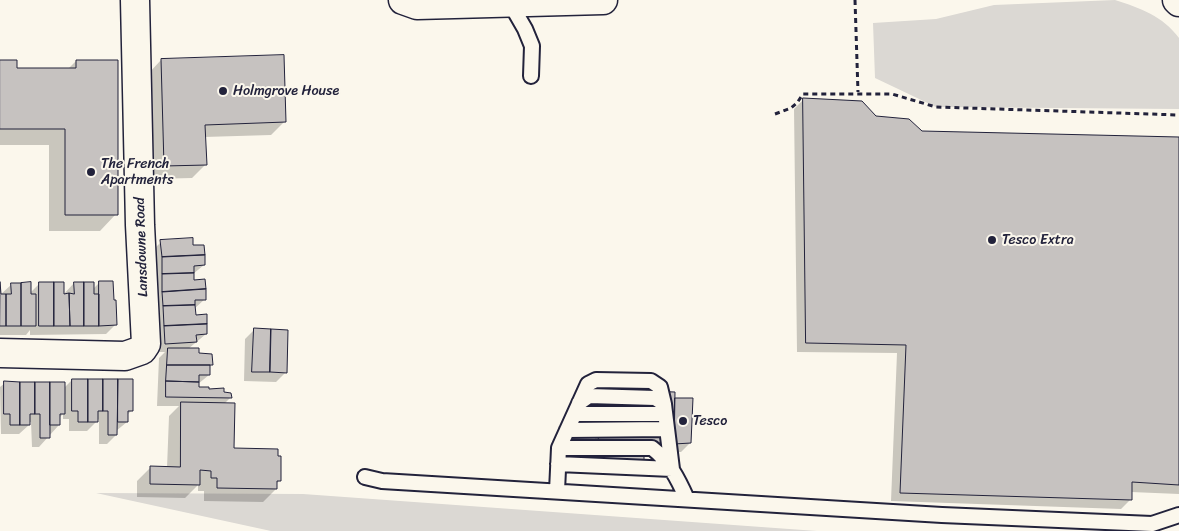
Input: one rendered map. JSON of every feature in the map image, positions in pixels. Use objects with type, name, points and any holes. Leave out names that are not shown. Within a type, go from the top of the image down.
[{"type":"main road","name":"Lansdowne Road","points":[[0,353],[125,356],[142,350],[146,344],[140,226],[135,0]]},
{"type":"main road","points":[[403,0],[418,5],[603,0]]},
{"type":"lane","points":[[510,3],[526,29],[532,46],[531,76]]},
{"type":"lane","points":[[557,491],[559,448],[577,409],[589,396],[655,398],[664,409],[672,470]]},
{"type":"lane","points":[[567,430],[667,429]]},
{"type":"lane","points":[[559,448],[652,448],[660,454],[672,470],[687,499]]},
{"type":"lane","points":[[558,464],[672,470]]},
{"type":"lane","points":[[365,476],[382,481],[942,515],[1152,524],[1178,516]]},
{"type":"path","points":[[855,0],[858,92]]},
{"type":"path","points":[[775,114],[791,108],[803,94],[858,92],[892,94],[936,107],[1179,115]]},
{"type":"shaded area","points":[[1115,0],[1158,18],[1173,30],[1179,38],[1179,109],[936,107],[875,78],[873,23],[936,19],[994,5]]},
{"type":"shaded area","points":[[96,493],[303,494],[817,531],[271,531]]},
{"type":"building","name":"Holmgrove House","points":[[284,55],[286,122],[205,125],[207,165],[164,166],[161,59]]},
{"type":"building","name":"The French Apartments","points":[[0,60],[17,60],[17,68],[76,68],[76,60],[118,60],[118,215],[65,215],[65,129],[0,129]]},
{"type":"building","name":"Tesco Extra","points":[[803,98],[862,101],[876,116],[909,119],[922,131],[1179,137],[1179,485],[1132,482],[1132,500],[900,493],[906,345],[806,343]]},
{"type":"building","points":[[193,238],[193,245],[204,245],[205,255],[162,257],[160,240]]},
{"type":"building","points":[[205,255],[205,265],[194,266],[194,273],[162,274],[162,257]]},
{"type":"building","points":[[194,273],[194,280],[205,279],[206,289],[162,292],[162,274]]},
{"type":"building","points":[[99,281],[113,281],[117,325],[99,326]]},
{"type":"building","points":[[0,282],[1,294],[6,294],[6,326],[0,326]]},
{"type":"building","points":[[31,282],[31,294],[36,294],[36,326],[21,326],[21,283]]},
{"type":"building","points":[[39,282],[54,282],[54,326],[39,326]]},
{"type":"building","points":[[54,282],[64,282],[64,294],[69,293],[70,326],[54,326]]},
{"type":"building","points":[[74,282],[84,282],[84,326],[70,326],[69,293],[74,294]]},
{"type":"building","points":[[84,282],[94,282],[94,294],[99,294],[99,326],[84,326]]},
{"type":"building","points":[[11,283],[21,283],[21,326],[6,326],[6,294],[11,294]]},
{"type":"building","points":[[206,289],[206,300],[195,300],[195,305],[163,306],[162,292]]},
{"type":"building","points":[[195,305],[196,315],[207,314],[207,324],[164,326],[163,306]]},
{"type":"building","points":[[207,324],[207,334],[196,335],[197,342],[165,344],[164,326]]},
{"type":"building","points":[[254,328],[271,329],[270,372],[252,372]]},
{"type":"building","points":[[271,329],[288,330],[287,373],[270,372]]},
{"type":"building","points":[[168,348],[199,348],[199,353],[212,354],[213,365],[167,365]]},
{"type":"building","points":[[167,365],[210,365],[210,375],[199,375],[199,382],[166,381]]},
{"type":"building","points":[[72,379],[88,379],[88,422],[78,422],[78,411],[72,411]]},
{"type":"building","points":[[88,379],[103,379],[103,411],[98,411],[98,422],[88,422]]},
{"type":"building","points":[[103,379],[118,379],[117,435],[108,435],[108,411],[103,411]]},
{"type":"building","points":[[118,379],[133,379],[133,411],[128,411],[128,422],[118,422]]},
{"type":"building","points":[[4,381],[20,382],[20,425],[10,425],[10,414],[4,414]]},
{"type":"building","points":[[166,381],[199,382],[199,387],[209,387],[209,389],[224,388],[224,392],[231,393],[232,398],[166,397]]},
{"type":"building","points":[[20,382],[35,382],[35,414],[30,414],[30,425],[20,425]]},
{"type":"building","points":[[35,382],[50,382],[50,438],[40,438],[40,414],[35,414]]},
{"type":"building","points":[[50,382],[65,382],[65,414],[60,414],[60,425],[50,425]]},
{"type":"building","points":[[600,386],[645,387],[645,391],[675,392],[674,451],[644,450],[644,468],[598,467]]},
{"type":"building","name":"Tesco","points":[[675,398],[693,398],[691,443],[674,444]]},
{"type":"building","points":[[181,402],[235,403],[234,448],[278,449],[278,456],[281,456],[281,481],[277,481],[277,489],[217,488],[217,478],[211,478],[211,471],[200,470],[200,485],[150,484],[150,466],[180,467]]},
{"type":"place","name":"Holmgrove House","points":[[223,91]]},
{"type":"place","name":"The French Apartments","points":[[91,172]]},
{"type":"place","name":"Tesco Extra","points":[[992,240]]},
{"type":"place","name":"Tesco","points":[[683,421]]}]
